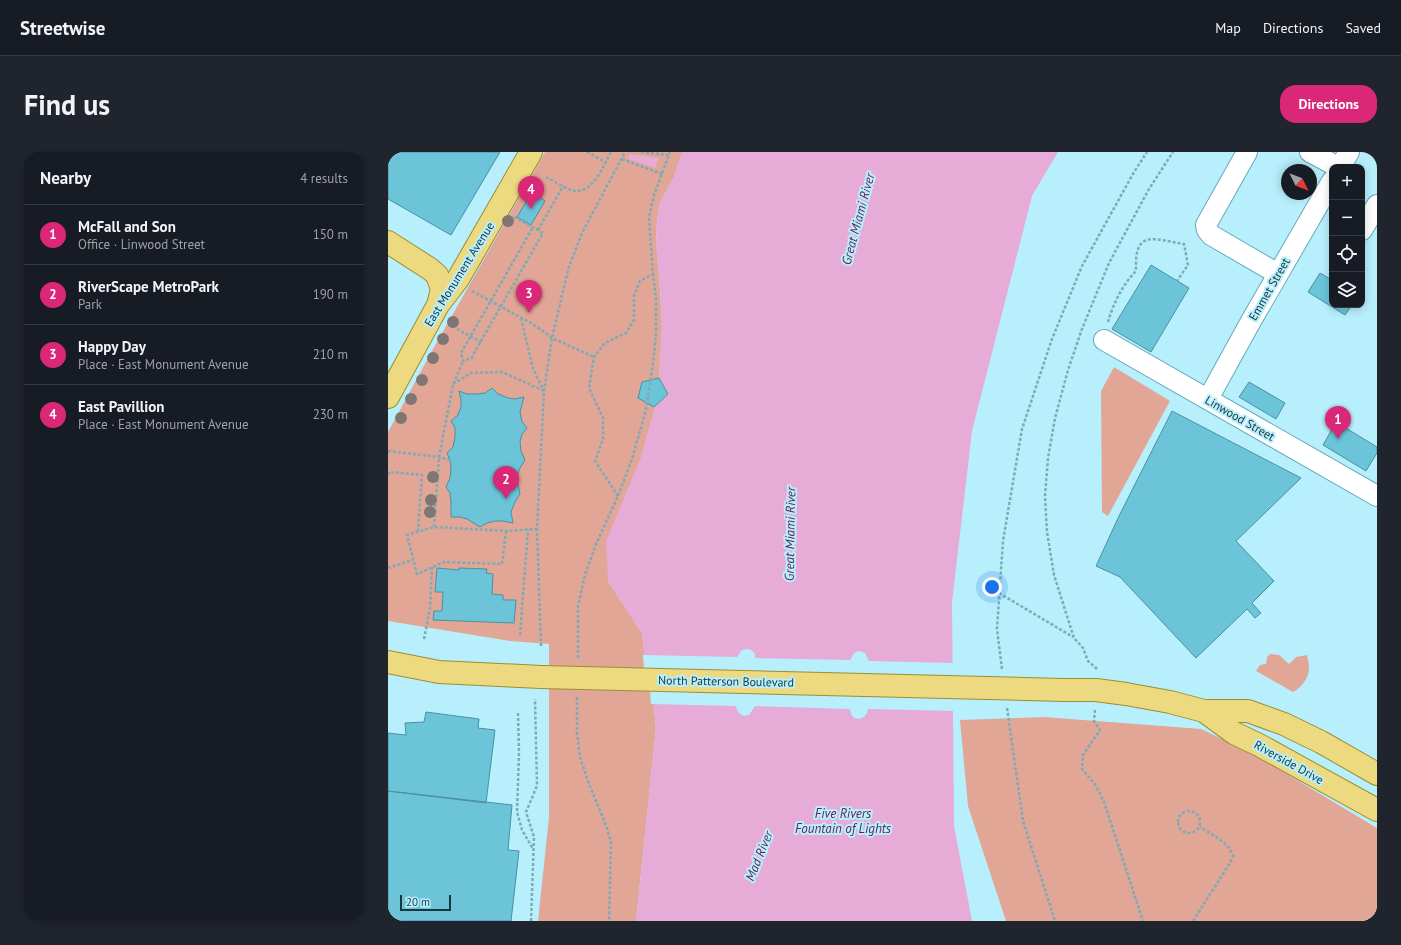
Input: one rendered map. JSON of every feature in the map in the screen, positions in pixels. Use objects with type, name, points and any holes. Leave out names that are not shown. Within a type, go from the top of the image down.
[{"type":"main road","name":"East Monument Avenue","points":[[388,397],[438,305],[458,279],[531,152]]},
{"type":"main road","points":[[388,242],[430,268],[437,275],[442,289],[438,305]]},
{"type":"main road","name":"North Patterson Boulevard","points":[[388,662],[439,672],[541,677],[1064,690]]},
{"type":"main road","name":"Riverside Drive","points":[[1064,690],[1096,690],[1126,694],[1170,702],[1204,711],[1248,711],[1284,724],[1321,742],[1377,774]]},
{"type":"main road","name":"Riverside Drive","points":[[1204,711],[1234,733],[1259,745],[1377,810]]},
{"type":"street","points":[[1247,152],[1206,225],[1207,230],[1210,235],[1278,274]]},
{"type":"street","points":[[1310,152],[1333,164]]},
{"type":"street","points":[[1341,164],[1349,152]]},
{"type":"street","name":"Emmet Street","points":[[1208,399],[1278,274],[1325,209],[1329,193]]},
{"type":"street","points":[[1365,225],[1377,205]]},
{"type":"street","name":"Linwood Street","points":[[1104,340],[1208,399],[1375,490]]},
{"type":"path","points":[[587,152],[605,162]]},
{"type":"path","points":[[546,177],[572,190],[585,189],[595,180],[611,152]]},
{"type":"path","points":[[541,646],[537,529],[544,391],[552,338],[568,270],[582,233],[622,159],[624,153],[620,152]]},
{"type":"path","points":[[578,662],[578,606],[585,575],[596,544],[618,496],[632,459],[646,410],[653,363],[656,333],[656,299],[649,218],[654,195],[669,154],[641,152]]},
{"type":"path","points":[[1003,675],[997,630],[1003,541],[1022,429],[1052,338],[1082,266],[1134,172],[1147,152]]},
{"type":"path","points":[[1074,638],[1054,575],[1047,532],[1045,496],[1048,458],[1055,418],[1068,370],[1082,329],[1109,263],[1149,189],[1173,152]]},
{"type":"path","points":[[622,159],[662,174]]},
{"type":"path","points":[[538,230],[563,186]]},
{"type":"path","points":[[463,361],[472,358],[543,233],[514,217]]},
{"type":"path","points":[[434,527],[439,457],[453,385],[463,361],[461,353],[533,228]]},
{"type":"path","points":[[1104,340],[1112,309],[1130,278],[1136,271],[1138,249],[1141,242],[1150,238],[1184,244],[1188,265],[1177,281]]},
{"type":"path","points":[[618,496],[595,461],[603,438],[603,418],[589,388],[594,358],[606,343],[626,333],[634,320],[634,296],[640,281],[653,274]]},
{"type":"path","points":[[472,291],[533,324],[552,338],[594,358]]},
{"type":"path","points":[[521,318],[533,369],[544,391]]},
{"type":"path","points":[[457,329],[481,342]]},
{"type":"path","points":[[453,385],[471,373],[502,372],[544,391]]},
{"type":"path","points":[[388,451],[439,457],[450,460]]},
{"type":"path","points":[[388,475],[389,472],[422,475],[418,531]]},
{"type":"path","points":[[506,530],[502,564],[444,562],[417,574],[407,536],[418,531],[434,527],[506,530],[537,529]]},
{"type":"path","points":[[520,635],[528,529]]},
{"type":"path","points":[[388,568],[413,560]]},
{"type":"path","points":[[424,639],[430,608],[432,567]]},
{"type":"path","points":[[1000,593],[1074,638],[1083,648],[1088,662],[1097,669]]},
{"type":"path","points":[[577,693],[577,733],[580,757],[607,828],[611,843],[609,921]]},
{"type":"path","points":[[531,921],[534,837],[526,812],[537,786],[535,699]]},
{"type":"path","points":[[1007,706],[1023,821],[1055,921]]},
{"type":"path","points":[[1095,710],[1094,721],[1100,730],[1083,755],[1082,769],[1095,784],[1104,802],[1143,921]]},
{"type":"path","points":[[518,713],[519,752],[517,812],[522,830],[534,849]]},
{"type":"path","points":[[1184,812],[1195,812],[1201,820],[1200,827],[1194,832],[1186,833],[1178,825],[1179,817],[1184,812]]},
{"type":"path","points":[[1194,921],[1233,856],[1231,849],[1227,844],[1200,827]]},
{"type":"shaded area","points":[[545,152],[682,152],[674,177],[660,202],[657,220],[656,241],[662,329],[659,378],[654,411],[608,581],[642,633],[646,668],[652,689],[656,728],[636,921],[538,921],[549,817],[549,644],[510,641],[388,621],[388,432],[433,349]]},
{"type":"shaded area","points":[[1114,367],[1170,401],[1108,516],[1102,512],[1101,391]]},
{"type":"shaded area","points":[[1270,654],[1279,655],[1289,664],[1296,657],[1307,655],[1309,672],[1302,685],[1293,692],[1256,671],[1260,665],[1266,664],[1267,657]]},
{"type":"shaded area","points":[[1044,717],[1201,729],[1250,752],[1377,828],[1377,921],[1006,921],[968,806],[960,720]]},
{"type":"water","points":[[682,152],[1058,152],[1032,196],[972,431],[952,602],[954,826],[972,921],[636,921],[656,728],[652,689],[646,668],[642,633],[608,581],[606,541],[641,457],[654,411],[659,378],[662,329],[656,241],[657,220],[660,202],[674,177]]},
{"type":"water","points":[[630,154],[659,158],[655,168],[628,159]]},
{"type":"pier","points":[[742,650],[751,650],[755,654],[755,658],[850,660],[855,652],[860,651],[865,653],[869,661],[955,663],[955,711],[868,709],[864,717],[859,719],[854,718],[850,709],[755,706],[749,715],[744,716],[740,714],[736,706],[651,704],[650,689],[644,669],[643,655],[737,657]]},
{"type":"building","points":[[388,152],[500,152],[451,235],[388,199]]},
{"type":"building","points":[[532,192],[545,201],[531,225],[517,217]]},
{"type":"building","points":[[1151,265],[1189,288],[1151,352],[1112,329]]},
{"type":"building","points":[[1320,273],[1329,278],[1329,305],[1308,292]]},
{"type":"building","points":[[1334,308],[1350,308],[1345,315]]},
{"type":"building","points":[[659,378],[668,394],[654,407],[638,398],[642,382]]},
{"type":"building","points":[[1249,382],[1285,403],[1276,419],[1239,397]]},
{"type":"building","points":[[492,388],[498,394],[508,398],[515,399],[524,397],[520,412],[522,422],[527,428],[522,434],[520,442],[521,451],[525,460],[517,476],[520,494],[511,512],[513,523],[495,521],[480,527],[467,519],[451,517],[450,493],[446,487],[450,478],[451,469],[450,460],[447,453],[453,447],[455,437],[455,428],[451,421],[458,415],[461,407],[459,391],[467,394],[477,394],[485,393]]},
{"type":"building","points":[[1172,411],[1301,478],[1236,541],[1274,581],[1252,603],[1261,613],[1255,618],[1247,609],[1196,658],[1120,577],[1096,566],[1119,516]]},
{"type":"building","points":[[1336,422],[1377,447],[1377,453],[1366,471],[1323,445]]},
{"type":"building","points":[[437,568],[459,570],[459,568],[487,569],[486,573],[493,574],[492,594],[503,595],[503,600],[516,600],[514,623],[433,620],[434,611],[442,611],[443,592],[435,592]]},
{"type":"building","points":[[426,712],[479,719],[478,728],[495,730],[486,803],[388,791],[388,733],[406,735],[405,723],[424,722]]},
{"type":"building","points":[[388,791],[512,805],[508,850],[519,851],[511,921],[388,921]]},
{"type":"place","name":"East Pavillion","points":[[531,209]]},
{"type":"place","name":"Happy Day","points":[[529,313]]},
{"type":"place","name":"McFall and Son","points":[[1338,439]]},
{"type":"place","name":"RiverScape MetroPark","points":[[506,499]]},
{"type":"water label","name":"Great Miami River","points":[[858,219]]},
{"type":"water label","name":"Great Miami River","points":[[790,534]]},
{"type":"water label","name":"Five Rivers Fountain of Lights","points":[[843,820]]},
{"type":"water label","name":"Mad River","points":[[759,856]]}]
